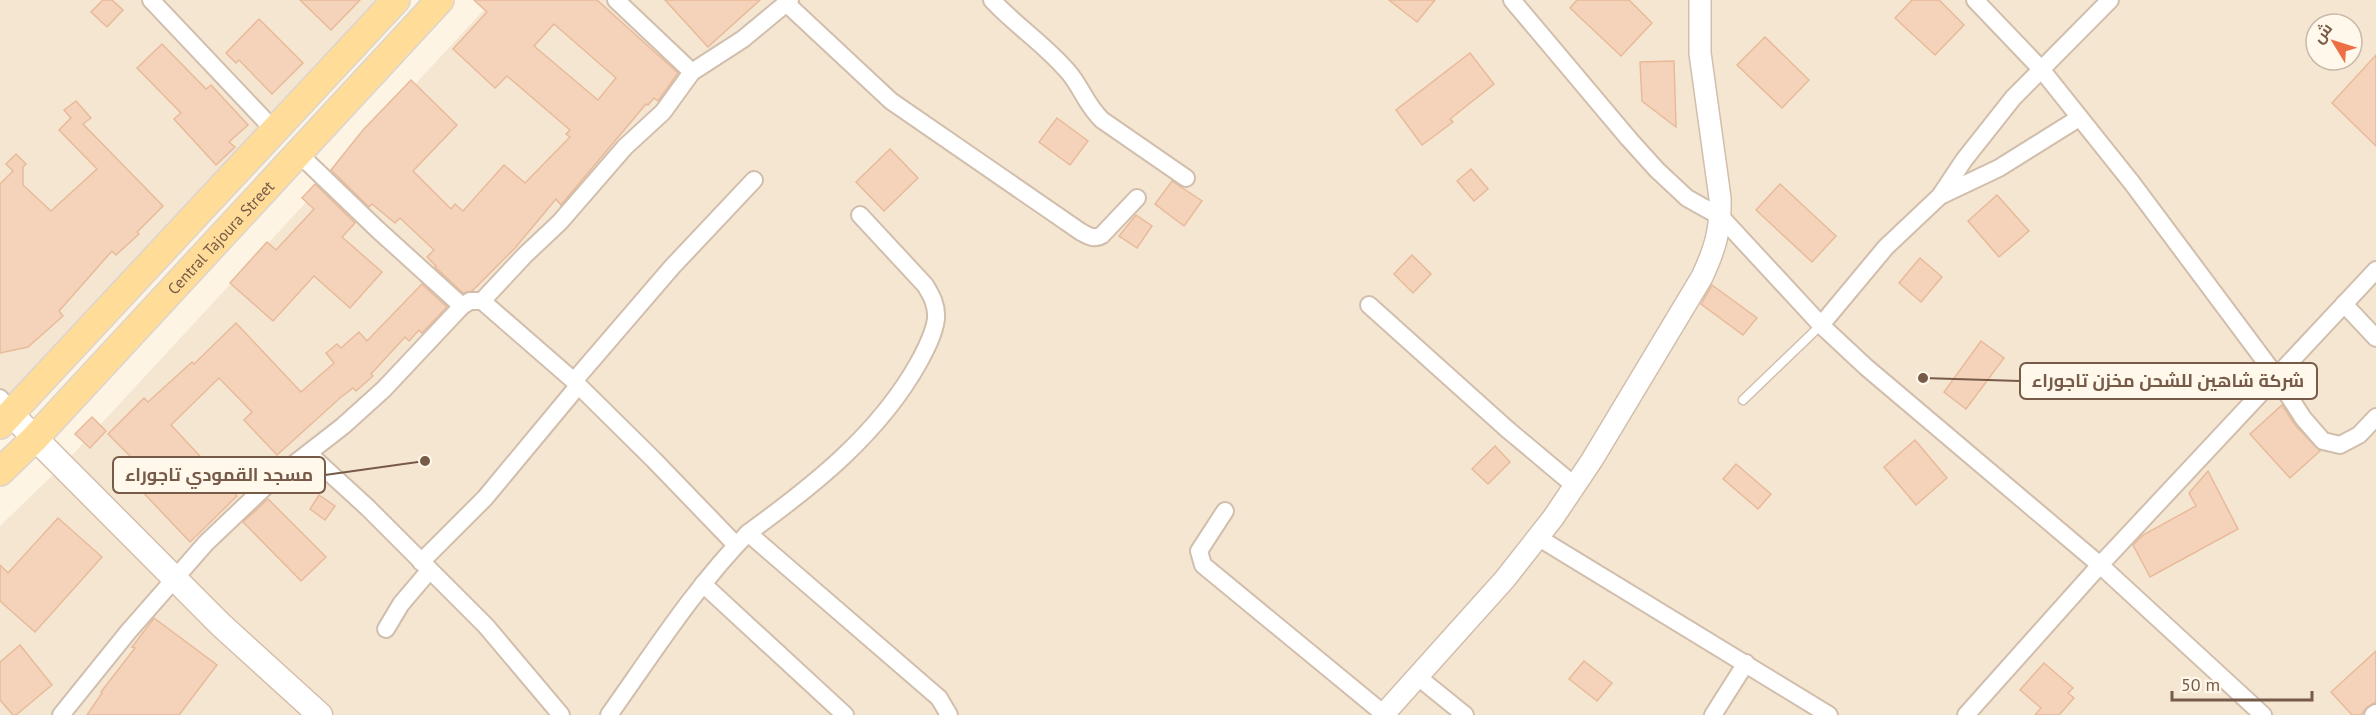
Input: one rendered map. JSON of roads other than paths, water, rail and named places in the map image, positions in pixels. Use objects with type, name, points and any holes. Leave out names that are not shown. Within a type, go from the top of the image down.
[{"type":"main road","points":[[320,715],[274,675],[35,438],[4,412],[275,130],[396,0]]},
{"type":"main road","name":"Central Tajoura Street","points":[[0,472],[35,438],[440,0]]},
{"type":"street","points":[[151,0],[275,130]]},
{"type":"street","points":[[616,0],[692,72]]},
{"type":"street","points":[[992,0],[1058,61],[1081,89],[1093,112],[1186,178]]},
{"type":"street","points":[[1512,0],[1641,153],[1687,198],[1721,217],[1821,325],[1866,367],[2100,565],[2263,715]]},
{"type":"street","points":[[1225,511],[1199,551],[1203,565],[1384,715],[1539,538],[1575,486],[1692,297],[1716,247],[1721,217],[1720,198],[1700,53],[1700,0]]},
{"type":"street","points":[[1975,0],[2041,69],[2132,183],[2276,376],[2303,418],[2323,441],[2340,445],[2359,435],[2376,417]]},
{"type":"street","points":[[1821,325],[1886,246],[1940,196],[1994,121],[2041,69],[2110,0]]},
{"type":"street","points":[[482,301],[560,222],[625,147],[663,112],[692,72],[743,39],[788,2],[891,100],[1081,232],[1097,238],[1102,236],[1137,198]]},
{"type":"street","points":[[1940,196],[1999,168],[2079,118]]},
{"type":"street","points":[[298,153],[462,306]]},
{"type":"street","points":[[386,629],[425,567],[485,498],[672,267],[754,180]]},
{"type":"street","points":[[609,715],[703,584],[736,545],[844,457],[863,437],[912,374],[932,336],[936,321],[931,295],[925,285],[860,215]]},
{"type":"street","points":[[1966,715],[2100,565],[2376,270]]},
{"type":"street","points":[[61,715],[174,578],[243,506],[384,389],[462,306],[470,301],[482,301],[576,383],[736,545]]},
{"type":"street","points":[[2344,304],[2376,338]]},
{"type":"street","points":[[1368,305],[1507,429],[1575,486]]},
{"type":"street","points":[[309,453],[368,508],[486,626],[561,715]]},
{"type":"street","points":[[748,533],[939,698],[949,715]]},
{"type":"street","points":[[1539,538],[1829,715]]},
{"type":"street","points":[[703,584],[845,715]]},
{"type":"street","points":[[1713,715],[1746,663]]},
{"type":"street","points":[[1418,676],[1465,715]]},
{"type":"lane","points":[[1743,400],[1821,325]]},
{"type":"place","name":"شركة شاهين للشحن مخزن تاجوراء","points":[[1923,378]]},
{"type":"place","name":"مسجد القمودي تاجوراء","points":[[425,461]]}]
